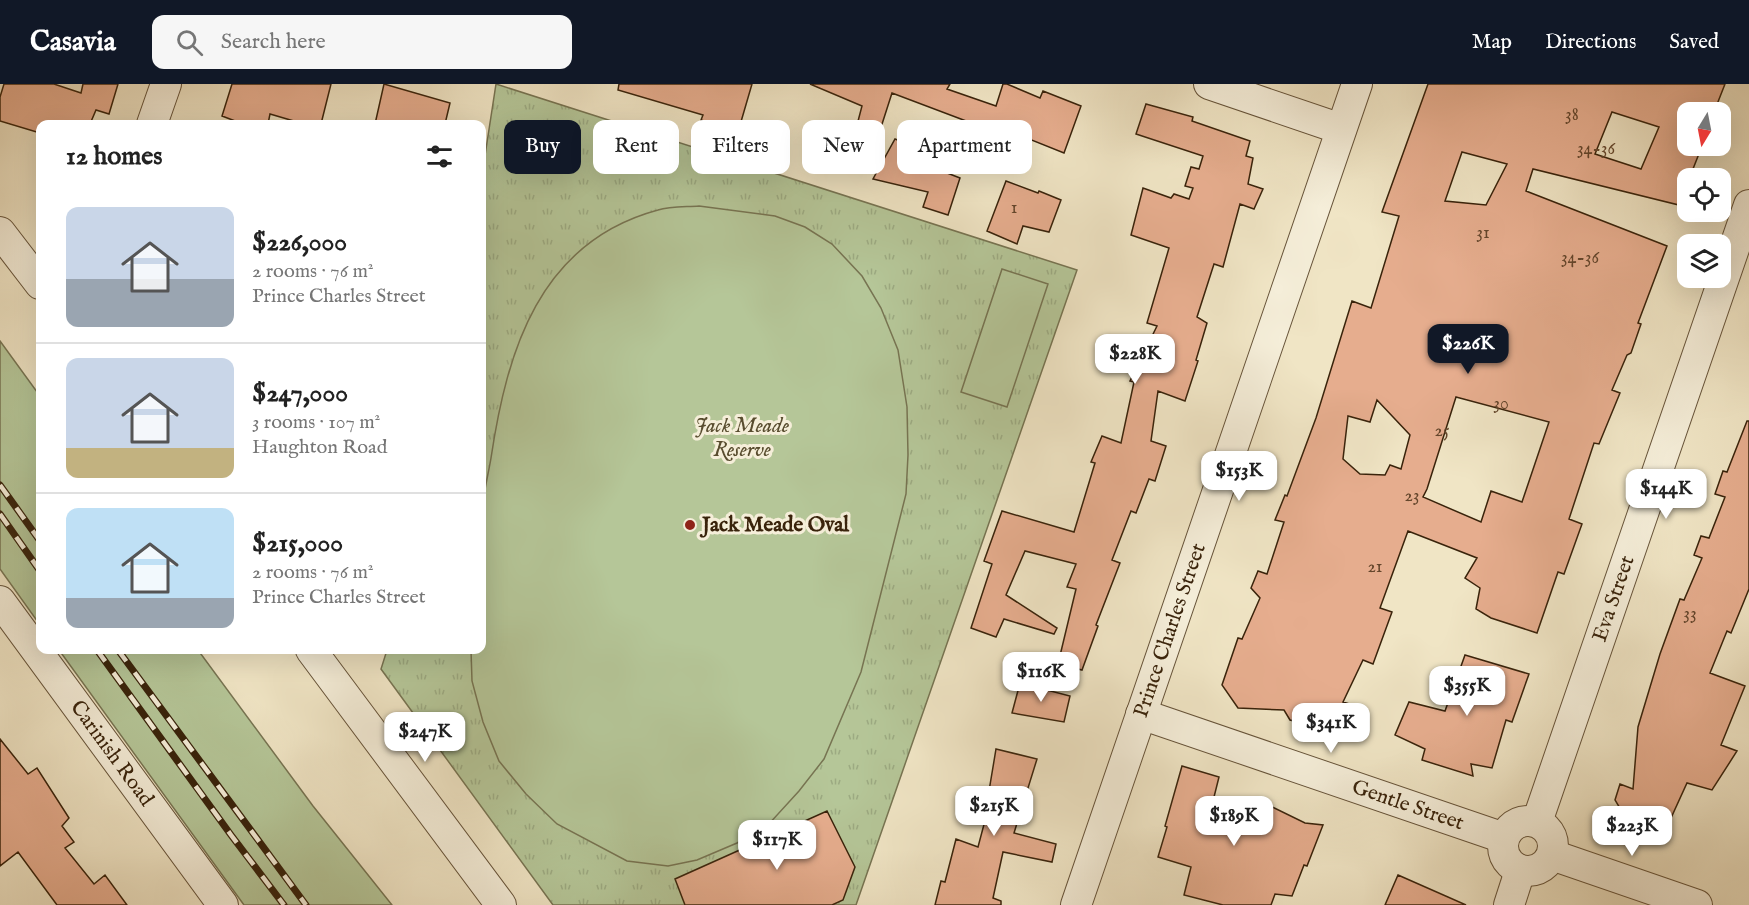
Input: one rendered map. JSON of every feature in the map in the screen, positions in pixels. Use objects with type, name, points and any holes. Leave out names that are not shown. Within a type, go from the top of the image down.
[{"type":"street","points":[[153,120],[165,84]]},
{"type":"street","points":[[1209,84],[1341,129]]},
{"type":"street","name":"Prince Charles Street","points":[[1076,905],[1357,84]]},
{"type":"street","name":"Eva Street","points":[[1537,822],[1749,205]]},
{"type":"street","points":[[0,231],[36,279]]},
{"type":"street","name":"Carinish Road","points":[[0,602],[36,651]]},
{"type":"street","name":"Carinish Road","points":[[38,654],[223,905]]},
{"type":"street","points":[[314,654],[501,905]]},
{"type":"street","name":"Gentle Street","points":[[1141,714],[1504,838]]},
{"type":"street","points":[[1537,822],[1553,840],[1552,855],[1548,862],[1539,869],[1529,872],[1520,871],[1508,861],[1503,848],[1504,838],[1510,828],[1518,823],[1537,822]]},
{"type":"street","points":[[1552,855],[1697,905]]},
{"type":"street","points":[[1509,905],[1520,871]]},
{"type":"green space","name":"Jack Meade Oval","points":[[496,84],[608,120],[593,120],[593,174],[679,174],[679,143],[691,146],[691,174],[777,174],[1077,270],[856,905],[553,905],[381,669],[386,654],[486,654],[486,149]]},
{"type":"green space","name":"Jack Meade Oval","points":[[699,206],[775,216],[805,227],[832,244],[862,276],[881,308],[898,350],[907,407],[908,455],[906,494],[861,672],[824,759],[768,825],[737,843],[697,860],[668,866],[627,861],[557,824],[526,794],[499,761],[483,722],[472,681],[471,654],[486,654],[486,482],[507,379],[519,341],[536,306],[557,274],[584,247],[617,225],[673,207]]},
{"type":"green space","points":[[1002,269],[1048,284],[1007,407],[961,392]]},
{"type":"green space","points":[[0,341],[36,390],[36,619],[0,569]]},
{"type":"green space","points":[[62,654],[201,654],[313,806],[392,905],[244,905]]},
{"type":"building","points":[[4,84],[54,84],[81,93],[83,84],[118,84],[109,114],[96,110],[92,120],[36,120],[36,132],[0,121],[0,97]]},
{"type":"building","points":[[232,84],[331,84],[322,120],[290,120],[270,114],[269,120],[232,120],[222,116]]},
{"type":"building","points":[[384,84],[450,103],[446,120],[376,120]]},
{"type":"building","points":[[619,84],[752,84],[742,120],[701,120],[703,115],[618,90]]},
{"type":"building","points":[[810,84],[950,84],[947,89],[996,106],[1003,84],[1007,84],[1040,98],[1043,91],[1081,106],[1064,153],[1032,140],[1032,120],[964,120],[892,93],[883,120],[858,120],[862,106]]},
{"type":"building","points":[[1428,84],[1725,84],[1718,102],[1677,102],[1677,156],[1698,156],[1693,168],[1677,168],[1677,205],[1533,169],[1526,191],[1667,246],[1638,323],[1641,324],[1631,353],[1627,355],[1612,390],[1620,393],[1599,444],[1594,443],[1569,519],[1582,524],[1564,574],[1558,572],[1537,633],[1491,618],[1476,609],[1480,588],[1465,578],[1477,558],[1408,531],[1380,608],[1392,612],[1373,664],[1363,660],[1343,702],[1356,706],[1351,731],[1333,726],[1334,731],[1290,720],[1284,710],[1238,708],[1222,685],[1238,638],[1242,639],[1260,598],[1251,588],[1258,571],[1267,574],[1284,522],[1275,520],[1285,495],[1287,496],[1316,418],[1352,301],[1371,308],[1399,216],[1382,212]],"holes":[[[1612,112],[1659,127],[1641,169],[1595,154]],[[1462,152],[1507,164],[1486,205],[1445,201]],[[1456,397],[1549,422],[1522,502],[1491,491],[1481,522],[1423,497]],[[1377,400],[1410,435],[1401,469],[1390,465],[1385,475],[1360,474],[1343,459],[1348,416],[1370,422]]]},
{"type":"building","points":[[1146,104],[1193,117],[1192,121],[1250,141],[1246,156],[1253,158],[1248,184],[1263,189],[1254,209],[1240,204],[1223,267],[1214,264],[1197,317],[1207,323],[1185,401],[1158,391],[1151,441],[1166,446],[1155,481],[1149,479],[1136,513],[1131,511],[1112,560],[1120,563],[1096,625],[1098,626],[1082,670],[1058,664],[1076,589],[1067,587],[1076,564],[1025,551],[1006,595],[1057,628],[1054,634],[1004,619],[996,637],[971,628],[992,564],[984,561],[1002,511],[1074,532],[1095,463],[1091,462],[1102,436],[1121,443],[1134,382],[1130,381],[1157,326],[1147,323],[1169,248],[1131,235],[1143,188],[1171,198],[1174,194],[1189,199],[1193,188],[1185,186],[1191,167],[1199,169],[1203,156],[1136,134]]},
{"type":"building","points":[[895,139],[897,140],[897,174],[950,174],[960,178],[948,215],[923,207],[928,192],[873,179],[876,174],[885,174],[885,157]]},
{"type":"building","points":[[1006,181],[1061,200],[1049,232],[1023,226],[1017,244],[987,231]]},
{"type":"building","points":[[1747,421],[1749,421],[1749,589],[1731,633],[1727,631],[1710,673],[1745,686],[1721,745],[1737,751],[1712,790],[1687,783],[1660,842],[1634,832],[1615,800],[1620,784],[1633,789],[1638,727],[1660,654],[1680,599],[1684,600],[1702,558],[1694,555],[1701,536],[1709,538],[1725,497],[1715,494],[1723,471],[1727,472]]},
{"type":"building","points":[[1465,655],[1529,674],[1512,722],[1506,720],[1492,768],[1471,764],[1473,776],[1422,760],[1425,749],[1395,735],[1409,702],[1445,711]]},
{"type":"building","points":[[1020,683],[1070,696],[1064,722],[1012,713]]},
{"type":"building","points":[[0,739],[28,774],[37,768],[69,818],[62,826],[74,842],[65,848],[94,884],[105,875],[127,905],[57,905],[18,852],[0,866]]},
{"type":"building","points":[[996,749],[1037,759],[1014,833],[1056,844],[1052,862],[1003,852],[993,898],[1001,901],[1001,905],[935,905],[941,881],[945,882],[956,839],[978,847],[991,798],[988,797]]},
{"type":"building","points":[[1182,766],[1219,777],[1210,813],[1258,829],[1266,804],[1305,823],[1323,825],[1292,896],[1275,894],[1271,905],[1223,905],[1184,895],[1191,867],[1158,857]]},
{"type":"building","points":[[827,811],[855,867],[843,900],[832,905],[685,905],[675,879]]},
{"type":"building","points":[[1398,875],[1466,905],[1385,905]]},
{"type":"railway","points":[[0,485],[36,535]]},
{"type":"railway","points":[[0,514],[36,565]]},
{"type":"railway","points":[[100,654],[284,905]]},
{"type":"railway","points":[[121,654],[306,905]]},
{"type":"place","name":"Jack Meade Oval","points":[[690,525]]},
{"type":"park label","name":"Jack Meade Reserve","points":[[742,438]]}]
